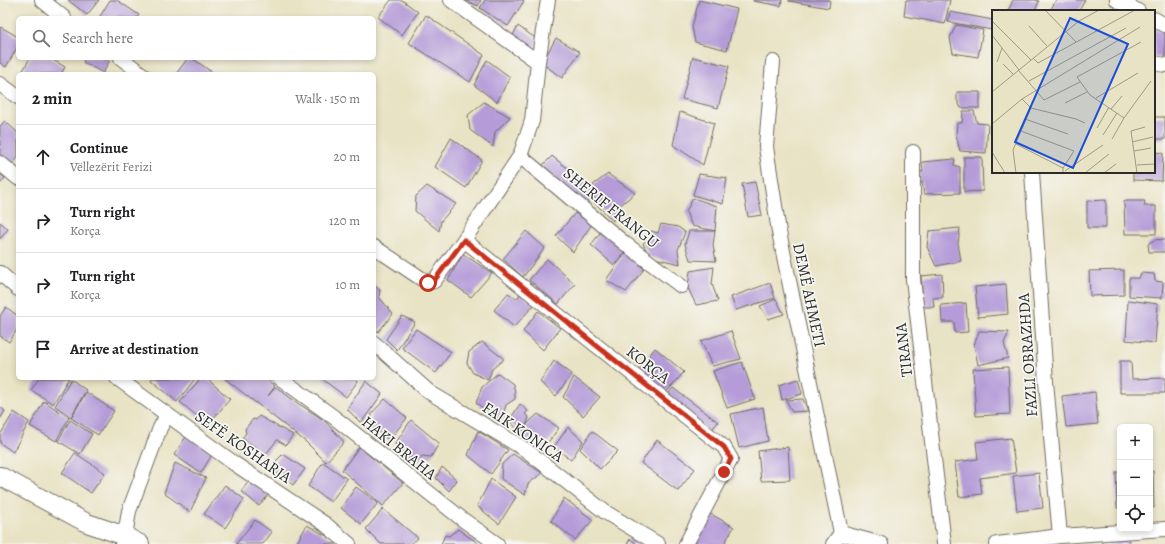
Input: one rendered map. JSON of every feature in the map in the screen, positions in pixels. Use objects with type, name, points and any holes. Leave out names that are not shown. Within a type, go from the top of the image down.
[{"type":"street","points":[[42,0],[62,16]]},
{"type":"street","points":[[451,0],[538,62]]},
{"type":"street","points":[[376,248],[428,283],[434,281],[464,240],[520,156],[532,121],[538,62],[548,0]]},
{"type":"street","points":[[1117,0],[1136,10]]},
{"type":"street","points":[[1155,20],[1165,25]]},
{"type":"street","points":[[124,60],[139,72]]},
{"type":"street","name":"DEMË AHMETI","points":[[773,62],[766,147],[779,232],[841,533]]},
{"type":"street","points":[[1155,63],[1165,65]]},
{"type":"street","points":[[0,84],[16,96]]},
{"type":"street","name":"TIRANA","points":[[913,152],[913,279],[944,544]]},
{"type":"street","name":"SHERIF FRANGU","points":[[520,156],[623,242],[681,286]]},
{"type":"street","points":[[0,163],[16,176]]},
{"type":"street","name":"FAZLI OBRAZHDA","points":[[1032,173],[1046,382],[1060,536]]},
{"type":"street","name":"KORÇA","points":[[464,240],[724,447],[731,459],[686,544]]},
{"type":"street","points":[[0,273],[16,287]]},
{"type":"street","name":"FAIK KONICA","points":[[376,345],[428,392],[526,450],[605,512],[658,544]]},
{"type":"street","name":"SEFË KOSHARJA","points":[[120,380],[235,464],[326,524],[349,544]]},
{"type":"street","name":"HAKI BRAHA","points":[[283,380],[336,418],[462,519],[497,544]]},
{"type":"street","points":[[0,476],[87,523],[129,541],[128,512],[160,428],[167,415]]},
{"type":"street","points":[[997,544],[1060,536],[1165,529]]},
{"type":"street","points":[[832,544],[841,533],[881,544]]},
{"type":"building","points":[[68,0],[99,0],[87,15]]},
{"type":"building","points":[[110,0],[117,0],[139,15],[138,16],[100,16]]},
{"type":"building","points":[[391,0],[402,0],[418,12],[402,35],[378,17]]},
{"type":"building","points":[[465,0],[481,0],[478,6]]},
{"type":"building","points":[[485,0],[524,1],[508,26],[480,8]]},
{"type":"building","points":[[699,0],[737,9],[727,50],[695,42],[692,27]]},
{"type":"building","points":[[753,0],[782,0],[781,6]]},
{"type":"building","points":[[789,0],[830,0],[829,8]]},
{"type":"building","points":[[906,0],[950,0],[945,24],[904,16]]},
{"type":"building","points":[[1013,0],[1039,1],[1035,10],[1008,10]]},
{"type":"building","points":[[1056,0],[1085,0],[1080,10],[1051,10]]},
{"type":"building","points":[[950,12],[992,20],[992,30],[948,22]]},
{"type":"building","points":[[426,15],[484,55],[470,82],[409,43]]},
{"type":"building","points":[[956,25],[983,30],[978,57],[953,53],[950,38]]},
{"type":"building","points":[[518,26],[538,40],[532,51],[512,37]]},
{"type":"building","points":[[1,27],[16,36],[16,50],[6,67],[0,63]]},
{"type":"building","points":[[1155,28],[1165,32],[1165,59],[1155,56]]},
{"type":"building","points":[[556,38],[580,52],[562,78],[542,63]]},
{"type":"building","points":[[693,57],[729,66],[718,108],[682,99]]},
{"type":"building","points":[[29,60],[53,60],[65,67],[62,72],[22,72]]},
{"type":"building","points":[[84,60],[110,60],[104,72],[83,62]]},
{"type":"building","points":[[186,60],[195,60],[212,72],[178,72]]},
{"type":"building","points":[[487,60],[510,77],[497,102],[474,85]]},
{"type":"building","points":[[957,92],[980,92],[980,108],[961,108],[957,100]]},
{"type":"building","points":[[484,102],[510,117],[495,132],[493,147],[470,130],[468,115]]},
{"type":"building","points":[[963,111],[974,111],[977,123],[988,124],[986,153],[960,151],[956,135],[957,123],[962,123]]},
{"type":"building","points":[[680,112],[714,123],[703,165],[673,145]]},
{"type":"building","points":[[1155,117],[1165,117],[1165,139],[1155,139]]},
{"type":"building","points":[[5,121],[16,131],[16,160],[12,165],[0,156],[0,126]]},
{"type":"building","points":[[451,138],[482,160],[466,188],[435,167]]},
{"type":"building","points":[[1155,152],[1163,153],[1162,181],[1133,180],[1133,173],[1155,173]]},
{"type":"building","points":[[552,156],[593,189],[586,208],[541,167]]},
{"type":"building","points":[[964,157],[982,157],[983,191],[964,192]]},
{"type":"building","points":[[955,159],[954,165],[960,167],[960,193],[924,194],[922,182],[920,183],[919,171],[923,172],[922,162]]},
{"type":"building","points":[[0,174],[5,178],[0,184]]},
{"type":"building","points":[[608,174],[635,193],[617,208],[613,221],[595,203],[593,185]]},
{"type":"building","points":[[699,174],[727,178],[723,204],[693,195]]},
{"type":"building","points":[[755,182],[762,215],[748,217],[742,184]]},
{"type":"building","points":[[427,186],[456,204],[441,221],[439,231],[415,211],[416,196]]},
{"type":"building","points":[[693,198],[717,206],[715,231],[692,226],[686,212]]},
{"type":"building","points":[[1106,200],[1106,228],[1087,228],[1087,201]]},
{"type":"building","points":[[1124,201],[1145,201],[1144,206],[1156,206],[1156,234],[1125,234]]},
{"type":"building","points":[[575,213],[592,224],[573,252],[556,236]]},
{"type":"building","points":[[0,222],[8,229],[0,239]]},
{"type":"building","points":[[661,224],[678,227],[685,232],[678,250],[680,264],[650,257],[643,244],[651,231],[658,233]]},
{"type":"building","points":[[960,228],[958,243],[961,261],[936,266],[927,247],[929,231]]},
{"type":"building","points":[[602,230],[627,251],[614,265],[591,245]]},
{"type":"building","points":[[526,231],[545,248],[523,277],[503,259]]},
{"type":"building","points":[[689,231],[715,231],[713,245],[716,261],[690,260],[685,244]]},
{"type":"building","points":[[1165,239],[1165,252],[1149,252],[1148,244],[1154,240]]},
{"type":"building","points":[[631,252],[641,259],[640,265],[644,269],[626,292],[606,280],[625,253],[630,257]]},
{"type":"building","points":[[463,254],[492,273],[471,297],[448,280]]},
{"type":"building","points":[[547,259],[575,284],[558,304],[529,280]]},
{"type":"building","points":[[714,267],[712,284],[718,301],[696,305],[688,288],[690,271]]},
{"type":"building","points":[[1124,270],[1124,295],[1090,296],[1089,271]]},
{"type":"building","points":[[1141,273],[1154,274],[1155,281],[1163,282],[1162,298],[1129,296],[1129,278],[1139,278]]},
{"type":"building","points":[[942,274],[943,297],[933,298],[934,307],[923,307],[921,276]]},
{"type":"building","points":[[770,283],[775,298],[736,310],[731,297]]},
{"type":"building","points":[[1006,284],[1008,314],[978,317],[975,287]]},
{"type":"building","points":[[376,287],[380,290],[379,297],[393,314],[378,332],[376,330]]},
{"type":"building","points":[[508,293],[517,299],[520,294],[534,305],[514,327],[494,310]]},
{"type":"building","points":[[776,299],[784,314],[768,319],[760,306]]},
{"type":"building","points":[[1128,300],[1158,304],[1155,343],[1126,340]]},
{"type":"building","points":[[966,303],[968,332],[955,333],[954,322],[942,322],[941,305]]},
{"type":"building","points":[[6,307],[16,314],[16,331],[9,342],[0,336],[0,316]]},
{"type":"building","points":[[538,311],[560,328],[543,350],[523,331]]},
{"type":"building","points":[[402,316],[415,322],[397,350],[386,339]]},
{"type":"building","points":[[416,329],[451,352],[436,373],[402,348]]},
{"type":"building","points":[[731,331],[741,359],[712,366],[701,341]]},
{"type":"building","points":[[979,331],[1009,332],[1004,343],[1008,358],[978,365],[974,345]]},
{"type":"building","points":[[482,342],[504,359],[492,369],[488,380],[473,373],[467,363],[469,352]]},
{"type":"building","points":[[655,348],[684,372],[664,395],[639,370]]},
{"type":"building","points":[[554,361],[572,374],[556,396],[540,382]]},
{"type":"building","points":[[1120,361],[1131,361],[1132,379],[1165,378],[1165,393],[1120,393]]},
{"type":"building","points":[[742,362],[755,399],[727,408],[713,371]]},
{"type":"building","points":[[1008,367],[1010,414],[976,416],[973,369]]},
{"type":"building","points":[[498,373],[513,384],[515,392],[515,399],[506,405],[502,419],[493,415],[476,403],[482,387]]},
{"type":"building","points":[[574,377],[600,397],[583,416],[563,397]]},
{"type":"building","points":[[798,379],[802,394],[782,400],[779,385]]},
{"type":"building","points":[[38,380],[68,380],[53,404],[31,390]]},
{"type":"building","points":[[70,380],[86,390],[71,417],[55,406]]},
{"type":"building","points":[[151,380],[194,380],[177,402]]},
{"type":"building","points":[[199,380],[208,380],[230,399],[208,425],[180,402]]},
{"type":"building","points":[[227,380],[268,380],[275,386],[268,396],[276,387],[324,420],[344,442],[326,462],[306,442]]},
{"type":"building","points":[[323,380],[357,380],[358,381],[346,397]]},
{"type":"building","points":[[366,381],[382,394],[361,423],[347,409]]},
{"type":"building","points":[[673,388],[718,422],[710,432],[666,397]]},
{"type":"building","points":[[86,392],[114,411],[98,435],[71,418]]},
{"type":"building","points":[[1095,392],[1098,424],[1066,427],[1062,396]]},
{"type":"building","points":[[385,399],[407,418],[389,440],[371,426],[372,413]]},
{"type":"building","points":[[803,399],[808,411],[792,412],[786,400]]},
{"type":"building","points":[[44,401],[69,418],[56,441],[30,426]]},
{"type":"building","points":[[520,404],[528,411],[525,414],[529,418],[522,433],[509,421]]},
{"type":"building","points":[[0,407],[5,411],[0,419]]},
{"type":"building","points":[[763,407],[768,441],[739,448],[731,414]]},
{"type":"building","points":[[14,412],[29,422],[13,452],[0,443],[0,435]]},
{"type":"building","points":[[538,414],[559,428],[542,450],[522,436],[528,423]]},
{"type":"building","points":[[259,416],[293,435],[286,445],[277,440],[266,454],[242,438],[246,433],[245,429],[253,419],[256,420]]},
{"type":"building","points":[[70,420],[92,434],[80,454],[58,441]]},
{"type":"building","points":[[411,420],[439,443],[431,457],[422,456],[417,463],[395,444]]},
{"type":"building","points":[[568,427],[583,441],[571,460],[554,447]]},
{"type":"building","points":[[478,431],[508,450],[491,474],[468,455]]},
{"type":"building","points":[[592,431],[618,451],[600,469],[580,449]]},
{"type":"building","points":[[189,432],[214,451],[201,473],[174,455]]},
{"type":"building","points":[[1011,438],[1016,473],[980,478],[982,494],[959,497],[955,462],[978,459],[976,442]]},
{"type":"building","points":[[657,440],[695,469],[678,491],[641,463]]},
{"type":"building","points":[[359,447],[403,483],[383,506],[342,470]]},
{"type":"building","points":[[788,447],[790,480],[761,481],[758,451]]},
{"type":"building","points":[[75,453],[105,473],[91,493],[62,473]]},
{"type":"building","points":[[283,454],[305,469],[293,485],[274,471],[275,462]]},
{"type":"building","points":[[513,454],[542,473],[528,484],[525,495],[501,479],[502,464]]},
{"type":"building","points":[[323,462],[347,479],[331,502],[308,486]]},
{"type":"building","points":[[175,463],[206,478],[190,512],[164,493]]},
{"type":"building","points":[[442,467],[457,480],[449,491],[436,478]]},
{"type":"building","points":[[1153,471],[1154,508],[1153,508]]},
{"type":"building","points":[[1116,472],[1117,472],[1117,508]]},
{"type":"building","points":[[1039,473],[1043,508],[1017,511],[1013,476]]},
{"type":"building","points":[[251,479],[269,494],[259,506],[241,491]]},
{"type":"building","points":[[491,479],[516,497],[499,524],[477,506]]},
{"type":"building","points":[[225,485],[244,499],[225,528],[204,514]]},
{"type":"building","points":[[356,487],[378,503],[361,524],[341,508]]},
{"type":"building","points":[[564,498],[593,520],[575,540],[551,521]]},
{"type":"building","points":[[383,509],[418,538],[411,544],[381,544],[366,529]]},
{"type":"building","points":[[709,513],[734,527],[724,544],[698,544],[694,541]]},
{"type":"building","points":[[255,520],[272,532],[263,544],[236,544]]},
{"type":"building","points":[[307,525],[337,542],[336,544],[296,544]]},
{"type":"building","points":[[458,529],[479,544],[441,544],[445,535],[449,536]]},
{"type":"building","points":[[1129,532],[1129,544],[1102,544],[1102,533]]},
{"type":"building","points":[[630,539],[637,544],[627,544]]},
{"type":"route","points":[[428,283],[434,281],[464,240],[724,447],[731,459],[724,472]]}]
